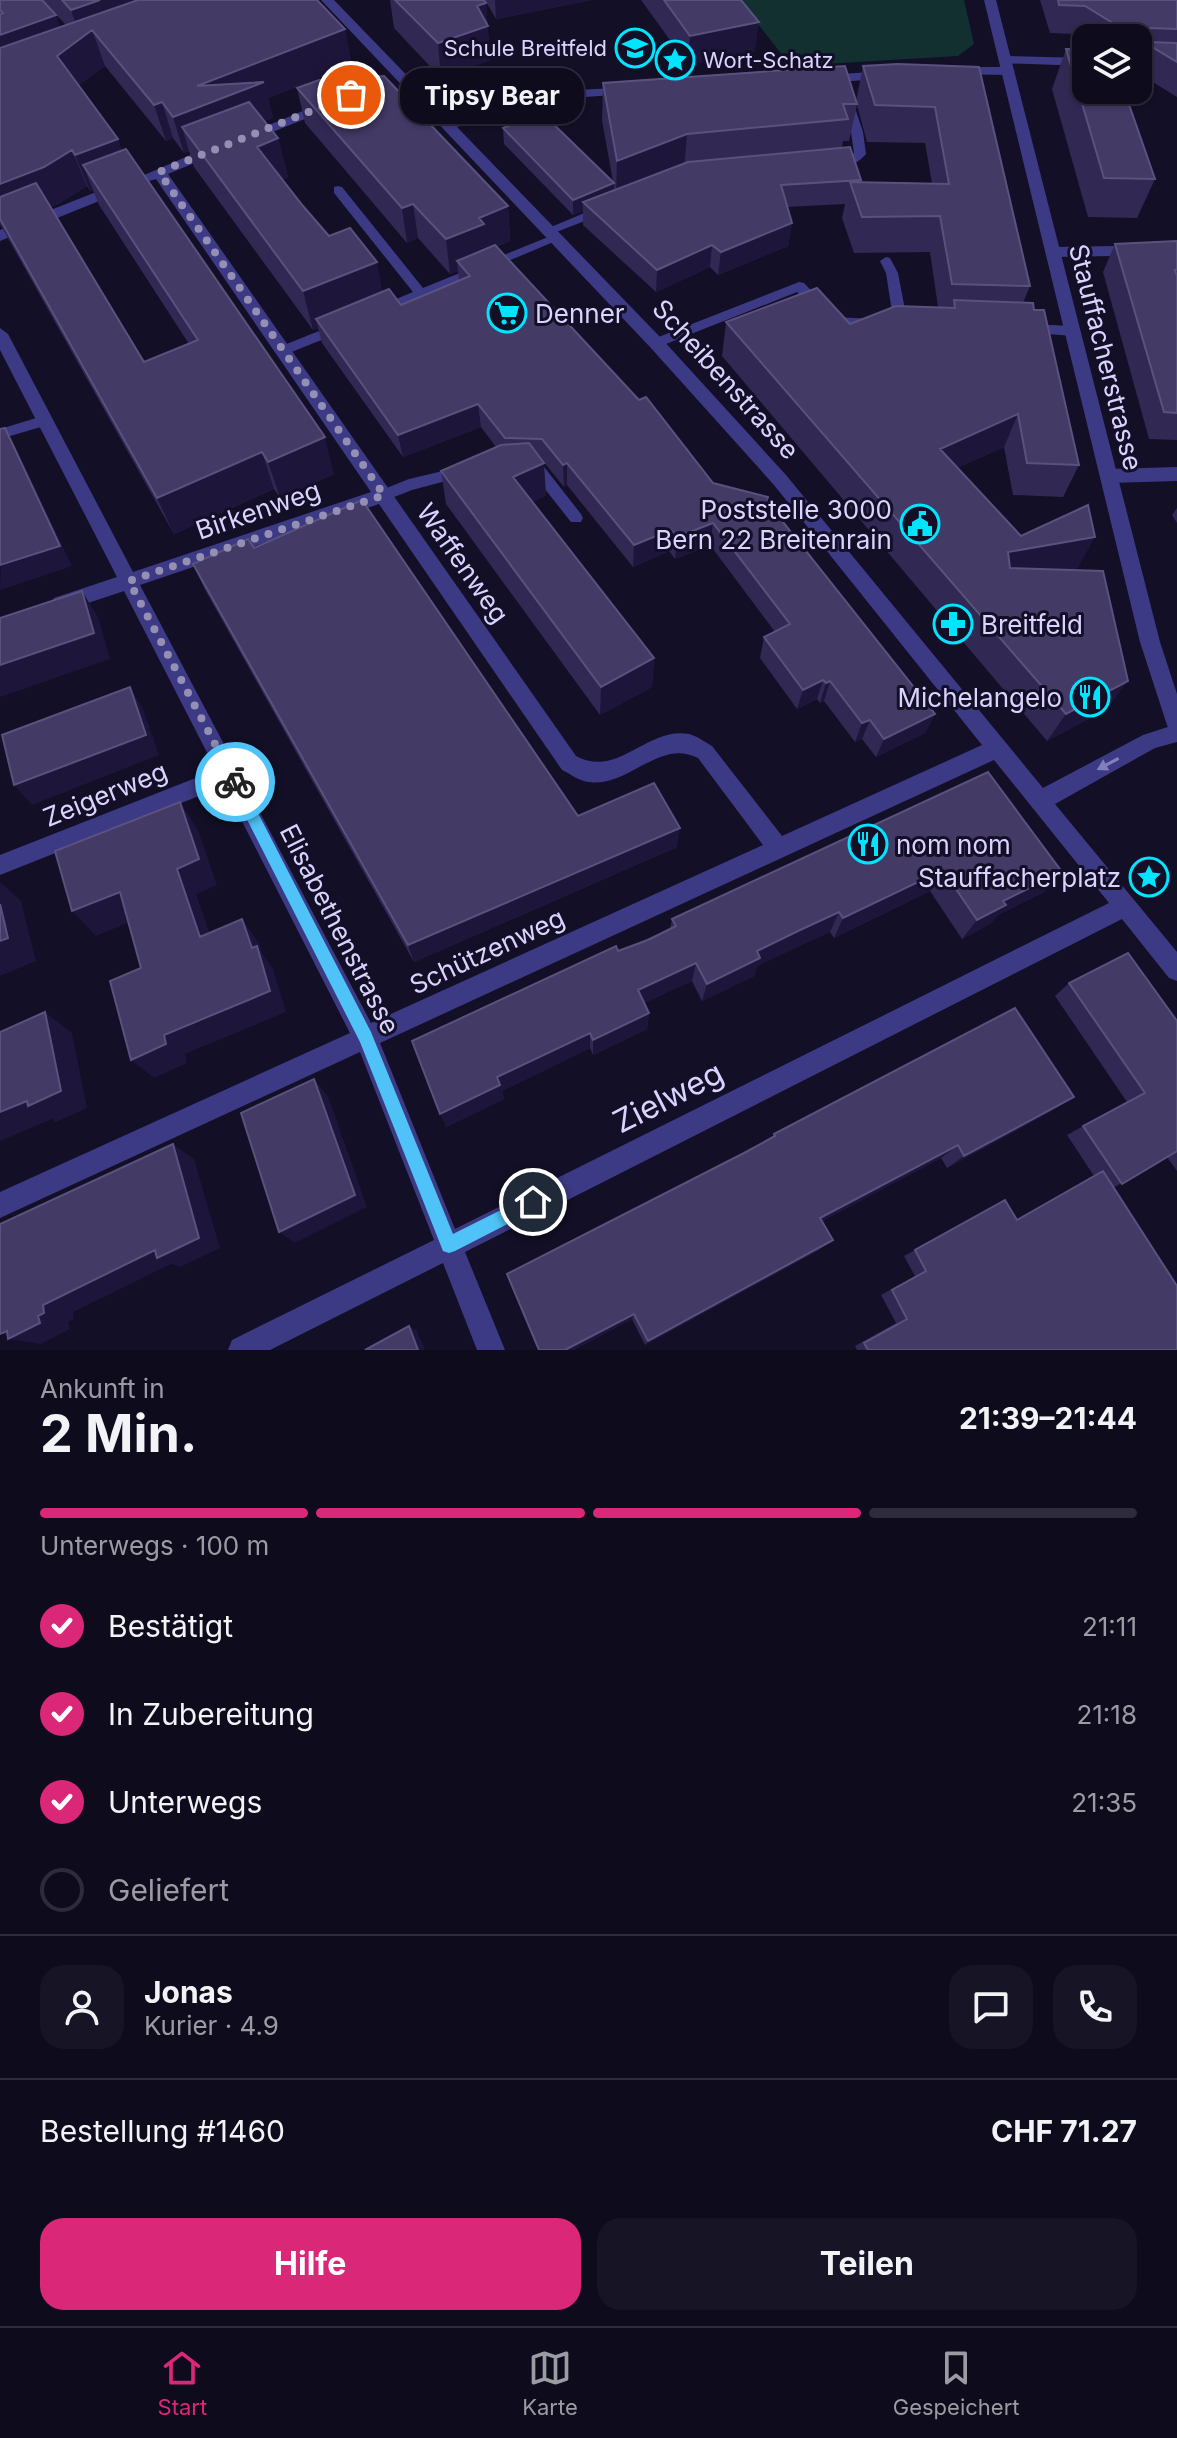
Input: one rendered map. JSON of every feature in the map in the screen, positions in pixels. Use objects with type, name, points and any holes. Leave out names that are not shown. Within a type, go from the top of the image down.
[{"type":"street","name":"Scheibenstrasse","points":[[327,0],[396,80],[449,125],[554,234],[780,480],[1177,970]]},
{"type":"street","name":"Stauffacherstrasse","points":[[990,0],[1154,657],[1177,725]]},
{"type":"street","points":[[943,72],[1072,63]]},
{"type":"street","points":[[807,80],[898,74]]},
{"type":"street","points":[[449,125],[540,96],[647,89]]},
{"type":"street","points":[[0,236],[336,101]]},
{"type":"street","name":"Waffenweg","points":[[159,172],[569,763],[585,772],[600,774],[618,769],[674,741],[693,744],[705,752],[778,848]]},
{"type":"street","points":[[1053,252],[1177,250]]},
{"type":"street","name":"Elisabethenstrasse","points":[[0,334],[366,1038],[491,1350]]},
{"type":"street","points":[[1109,476],[1177,474]]},
{"type":"street","name":"Birkenweg","points":[[43,610],[384,495]]},
{"type":"street","points":[[1040,801],[1150,741],[1177,733]]},
{"type":"street","name":"Schützenweg","points":[[0,1205],[998,748]]},
{"type":"street","name":"Zeigerweg","points":[[0,865],[231,774]]},
{"type":"street","name":"Zielweg","points":[[242,1350],[1125,906]]},
{"type":"lane","points":[[823,166],[847,164],[860,154],[857,129],[838,78]]},
{"type":"lane","points":[[338,190],[421,294]]},
{"type":"lane","points":[[366,317],[620,202]]},
{"type":"lane","points":[[656,343],[799,286],[832,321],[908,326],[886,261]]},
{"type":"lane","points":[[284,350],[353,322]]},
{"type":"lane","points":[[1016,329],[1073,331]]},
{"type":"lane","points":[[0,434],[46,420]]},
{"type":"lane","points":[[515,470],[536,467],[576,518]]},
{"type":"lane","name":"Birkenweg","points":[[384,495],[453,472],[469,472]]},
{"type":"green space","points":[[739,0],[964,0],[974,44],[958,56],[791,66]]},
{"type":"building","points":[[0,0],[42,0],[56,15],[0,35],[0,14],[3,13]]},
{"type":"building","points":[[62,0],[100,0],[71,10]]},
{"type":"building","points":[[138,0],[317,0],[345,29],[197,86],[264,82],[173,117],[162,102],[154,105],[92,30],[57,56],[118,139],[75,155],[72,150],[44,167],[0,184],[0,48]]},
{"type":"building","points":[[395,0],[484,0],[486,3],[477,6],[488,26],[438,43]]},
{"type":"building","points":[[664,0],[741,0],[759,22],[690,36]]},
{"type":"building","points":[[1058,0],[1177,0],[1177,29],[1152,28],[1152,24],[1115,24],[1085,6],[1059,5]]},
{"type":"building","points":[[1152,42],[1177,43],[1177,62],[1152,47]]},
{"type":"building","points":[[1066,49],[1072,49],[1072,69]]},
{"type":"building","points":[[845,66],[857,104],[843,104],[848,119],[687,134],[617,161],[603,83]]},
{"type":"building","points":[[863,66],[979,67],[1030,286],[952,284],[940,216],[862,217],[850,182],[949,184],[935,107],[875,105]]},
{"type":"building","points":[[384,76],[508,206],[479,218],[484,224],[446,239],[413,204],[402,208],[297,88],[319,80]]},
{"type":"building","points":[[249,102],[278,138],[257,147],[303,206],[329,236],[350,228],[377,262],[303,291],[182,127]]},
{"type":"building","points":[[1082,104],[1129,104],[1155,179],[1104,178]]},
{"type":"building","points":[[542,113],[614,183],[573,200],[503,128]]},
{"type":"building","points":[[850,147],[861,180],[781,185],[792,223],[721,252],[712,245],[657,270],[583,202],[688,162]]},
{"type":"building","points":[[126,149],[325,437],[268,462],[262,452],[157,498],[0,219],[0,197],[36,183],[144,362],[198,340],[83,165]]},
{"type":"building","points":[[1177,241],[1177,413],[1164,412],[1115,244]]},
{"type":"building","points":[[495,245],[639,400],[646,397],[713,483],[768,497],[768,503],[935,714],[884,739],[870,720],[862,723],[830,681],[826,683],[823,680],[803,690],[764,637],[790,624],[713,523],[677,537],[671,530],[634,545],[567,463],[563,465],[542,439],[505,438],[478,404],[398,435],[316,319],[389,289],[401,305],[470,276],[457,261]]},
{"type":"building","points":[[817,288],[850,324],[896,306],[955,308],[954,300],[1033,303],[1034,310],[1044,310],[1079,465],[1027,463],[1018,414],[940,449],[1021,536],[1088,505],[1095,537],[1008,552],[1010,568],[1103,571],[1128,681],[1066,714],[726,322]]},
{"type":"building","points":[[5,428],[60,546],[0,565],[0,429]]},
{"type":"building","points":[[529,443],[544,463],[513,477],[654,658],[601,687],[441,471],[501,445]]},
{"type":"building","points":[[362,500],[578,816],[654,783],[680,828],[408,945],[193,564],[248,539],[254,548]]},
{"type":"building","points":[[82,591],[94,633],[0,665],[0,618]]},
{"type":"building","points":[[130,687],[146,735],[14,785],[2,735]]},
{"type":"building","points":[[988,772],[1062,872],[1003,901],[1006,905],[977,920],[943,870],[843,918],[839,912],[798,931],[757,951],[760,958],[707,984],[696,963],[638,990],[649,1013],[593,1040],[590,1033],[497,1077],[500,1085],[440,1114],[412,1041],[616,946],[618,951],[648,940],[676,926],[672,919]]},
{"type":"building","points":[[180,802],[199,859],[177,869],[200,937],[242,919],[252,948],[257,946],[270,991],[164,1035],[166,1044],[131,1060],[110,981],[141,968],[120,892],[72,911],[55,851]]},
{"type":"building","points":[[0,904],[8,938],[0,941]]},
{"type":"building","points":[[1128,953],[1177,1021],[1177,1151],[1122,1184],[1083,1126],[1145,1093],[1069,983]]},
{"type":"building","points":[[1015,1008],[1074,1097],[964,1156],[958,1145],[820,1218],[833,1240],[648,1341],[634,1314],[565,1350],[539,1350],[507,1274],[744,1153],[774,1134]]},
{"type":"building","points":[[45,1012],[61,1091],[28,1106],[27,1101],[0,1112],[0,1032]]},
{"type":"building","points":[[314,1079],[355,1195],[279,1232],[241,1113]]},
{"type":"building","points":[[173,1144],[199,1238],[157,1258],[155,1250],[43,1305],[44,1313],[38,1316],[40,1323],[8,1339],[7,1331],[0,1334],[0,1224]]},
{"type":"building","points":[[1103,1171],[1177,1286],[1177,1350],[868,1350],[864,1343],[907,1319],[892,1290],[926,1271],[915,1250],[1005,1200],[1017,1220]]},
{"type":"building","points":[[409,1326],[418,1350],[365,1350]]},
{"type":"way so far","points":[[235,782],[129,581],[384,495],[159,172],[351,95]]},
{"type":"place","name":"Schule Breitfeld","points":[[635,48]]},
{"type":"place","name":"Wort-Schatz","points":[[675,60]]},
{"type":"place","name":"Tipsy Bear","points":[[351,95]]},
{"type":"place","name":"Denner","points":[[507,313]]},
{"type":"place","name":"Poststelle 3000 Bern 22 Breitenrain","points":[[920,524]]},
{"type":"place","name":"Breitfeld","points":[[953,624]]},
{"type":"place","name":"Michelangelo","points":[[1090,697]]},
{"type":"place","name":"nom nom","points":[[868,844]]},
{"type":"place","name":"Stauffacherplatz","points":[[1149,877]]},
{"type":"route","points":[[235,782],[366,1038],[449,1245],[533,1202]]}]
